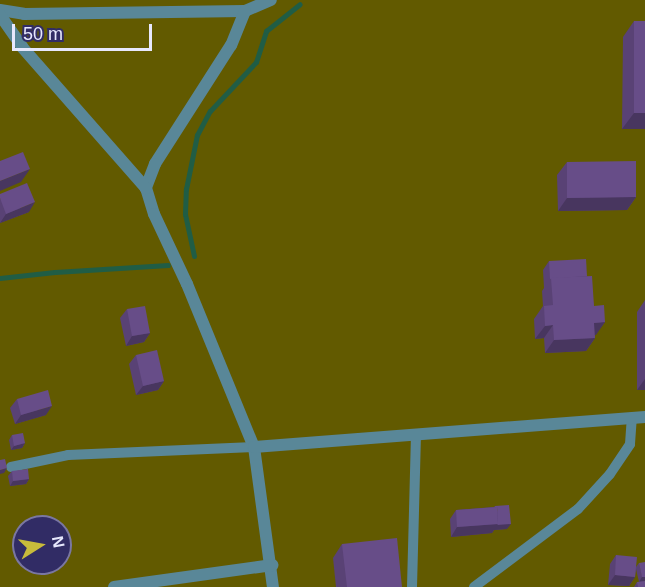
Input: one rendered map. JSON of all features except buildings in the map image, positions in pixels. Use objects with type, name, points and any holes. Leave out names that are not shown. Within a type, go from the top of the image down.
[{"type":"street","points":[[0,10],[24,14],[245,11],[271,0]]},
{"type":"street","points":[[147,188],[155,164],[231,45],[245,11]]},
{"type":"street","points":[[0,15],[22,46],[147,188],[154,214],[187,284],[254,447],[272,565],[273,587]]},
{"type":"street","points":[[254,447],[639,418]]},
{"type":"street","points":[[114,587],[272,565]]},
{"type":"lane","points":[[474,587],[578,509],[610,474],[630,444],[639,418]]},
{"type":"lane","points":[[412,587],[416,434]]},
{"type":"lane","points":[[11,467],[68,454],[254,447]]},
{"type":"shaded area","points":[[0,0],[645,0],[645,587],[0,587]]},
{"type":"waterway","points":[[194,256],[185,214],[186,189],[197,135],[210,111],[256,62],[266,31],[300,4]]},
{"type":"waterway","points":[[0,278],[168,265]]}]
